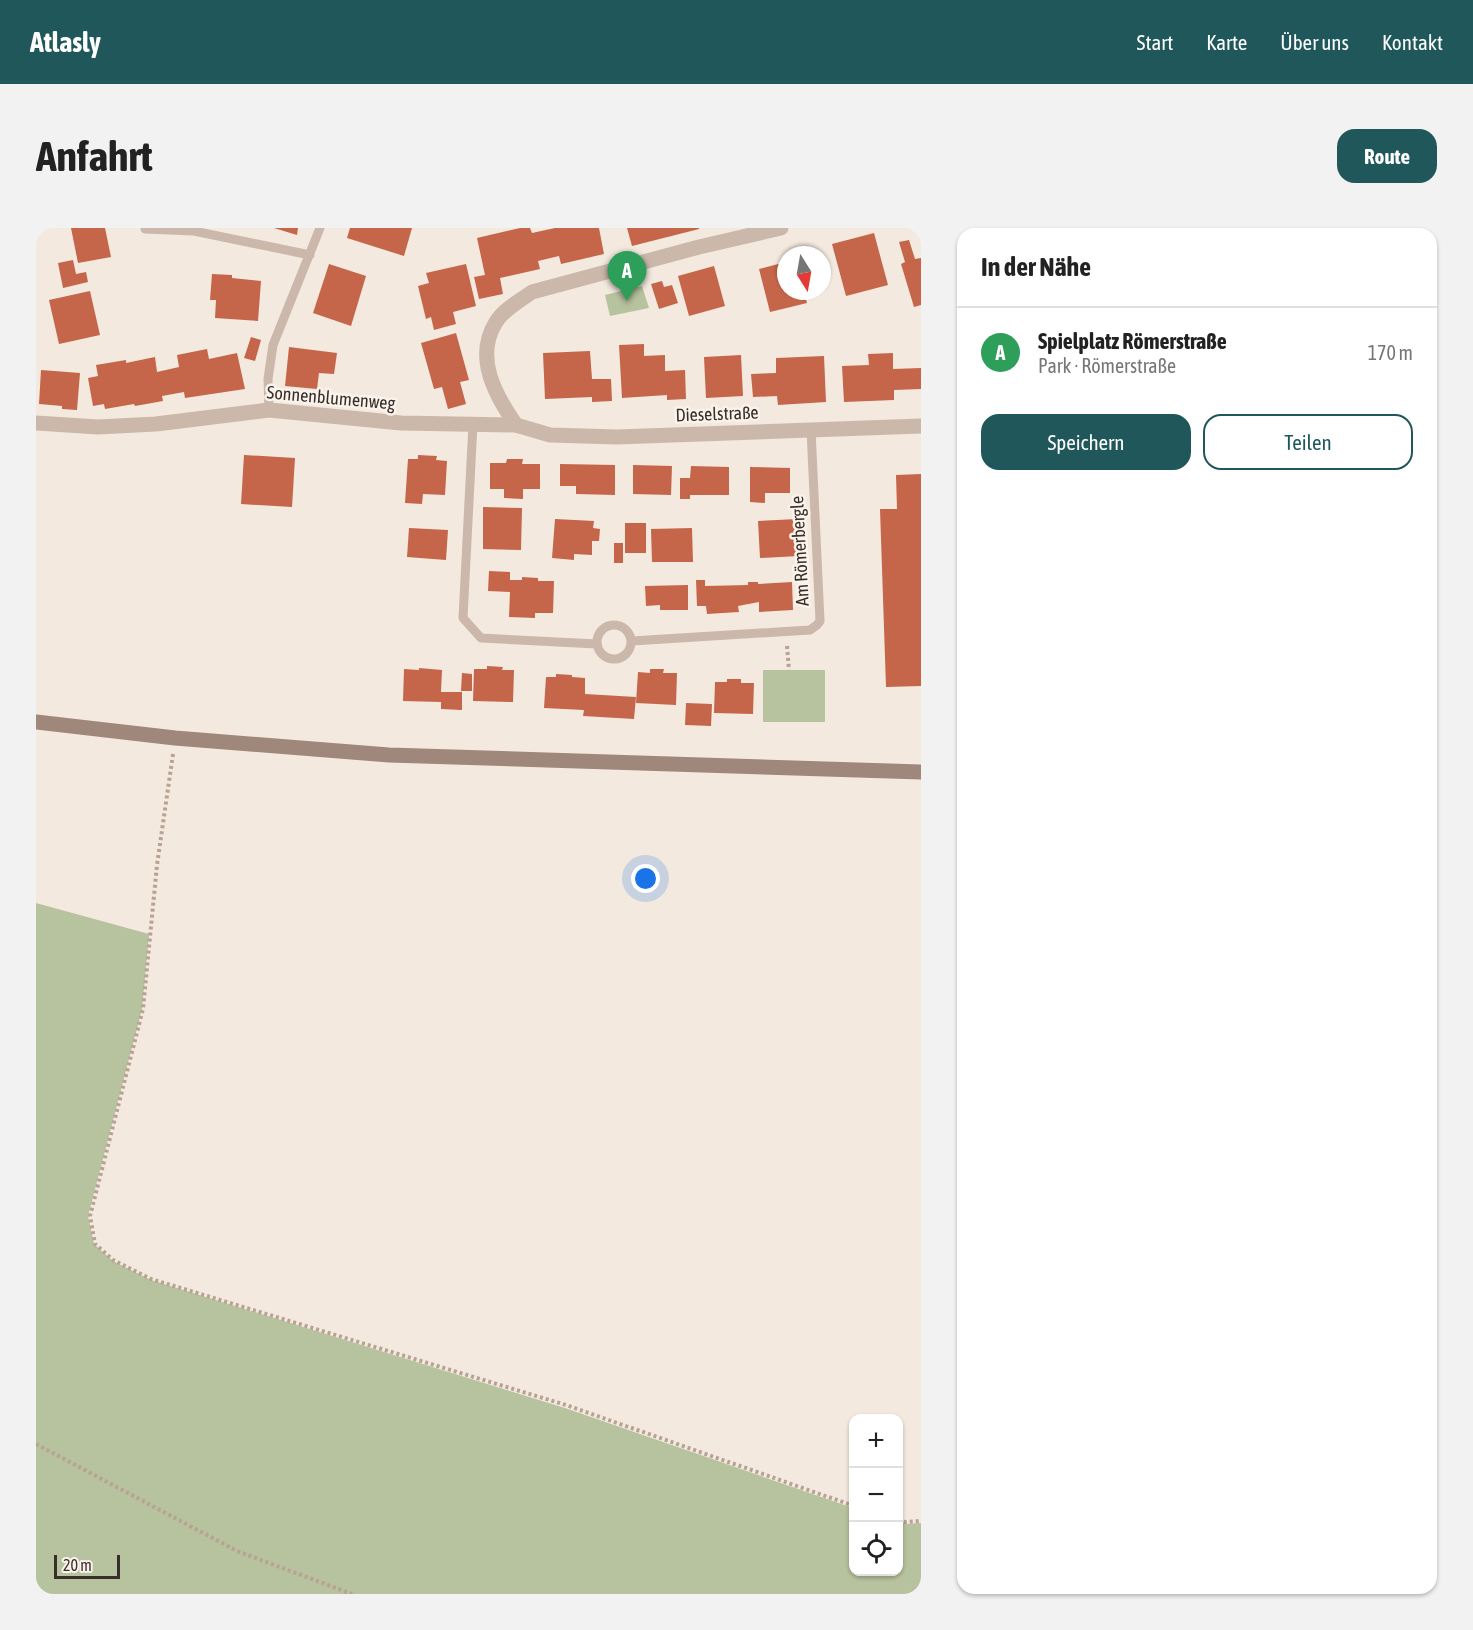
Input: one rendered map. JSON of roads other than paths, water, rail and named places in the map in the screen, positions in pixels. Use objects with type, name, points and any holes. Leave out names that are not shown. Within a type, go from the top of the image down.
[{"type":"street","points":[[516,425],[500,402],[492,385],[487,361],[489,341],[497,321],[514,305],[532,292],[699,247],[781,228]]},
{"type":"street","name":"Sonnenblumenweg","points":[[36,423],[98,427],[156,424],[269,410],[401,423],[516,425]]},
{"type":"street","name":"Dieselstraße","points":[[516,425],[550,435],[617,437],[921,426]]},
{"type":"street","points":[[36,722],[175,738],[388,755],[921,772]]},
{"type":"lane","points":[[269,410],[268,379],[273,345],[320,228]]},
{"type":"lane","points":[[146,229],[194,231],[310,255]]},
{"type":"lane","points":[[473,424],[463,618],[481,638],[597,644]]},
{"type":"lane","name":"Am Römerbergle","points":[[632,641],[810,630],[818,625],[820,621],[811,430]]},
{"type":"lane","points":[[614,625],[625,629],[632,641],[630,649],[623,657],[612,660],[602,656],[597,644],[597,635],[605,627],[614,625]]},
{"type":"place","name":"Spielplatz Römerstraße","points":[[627,301]]}]
